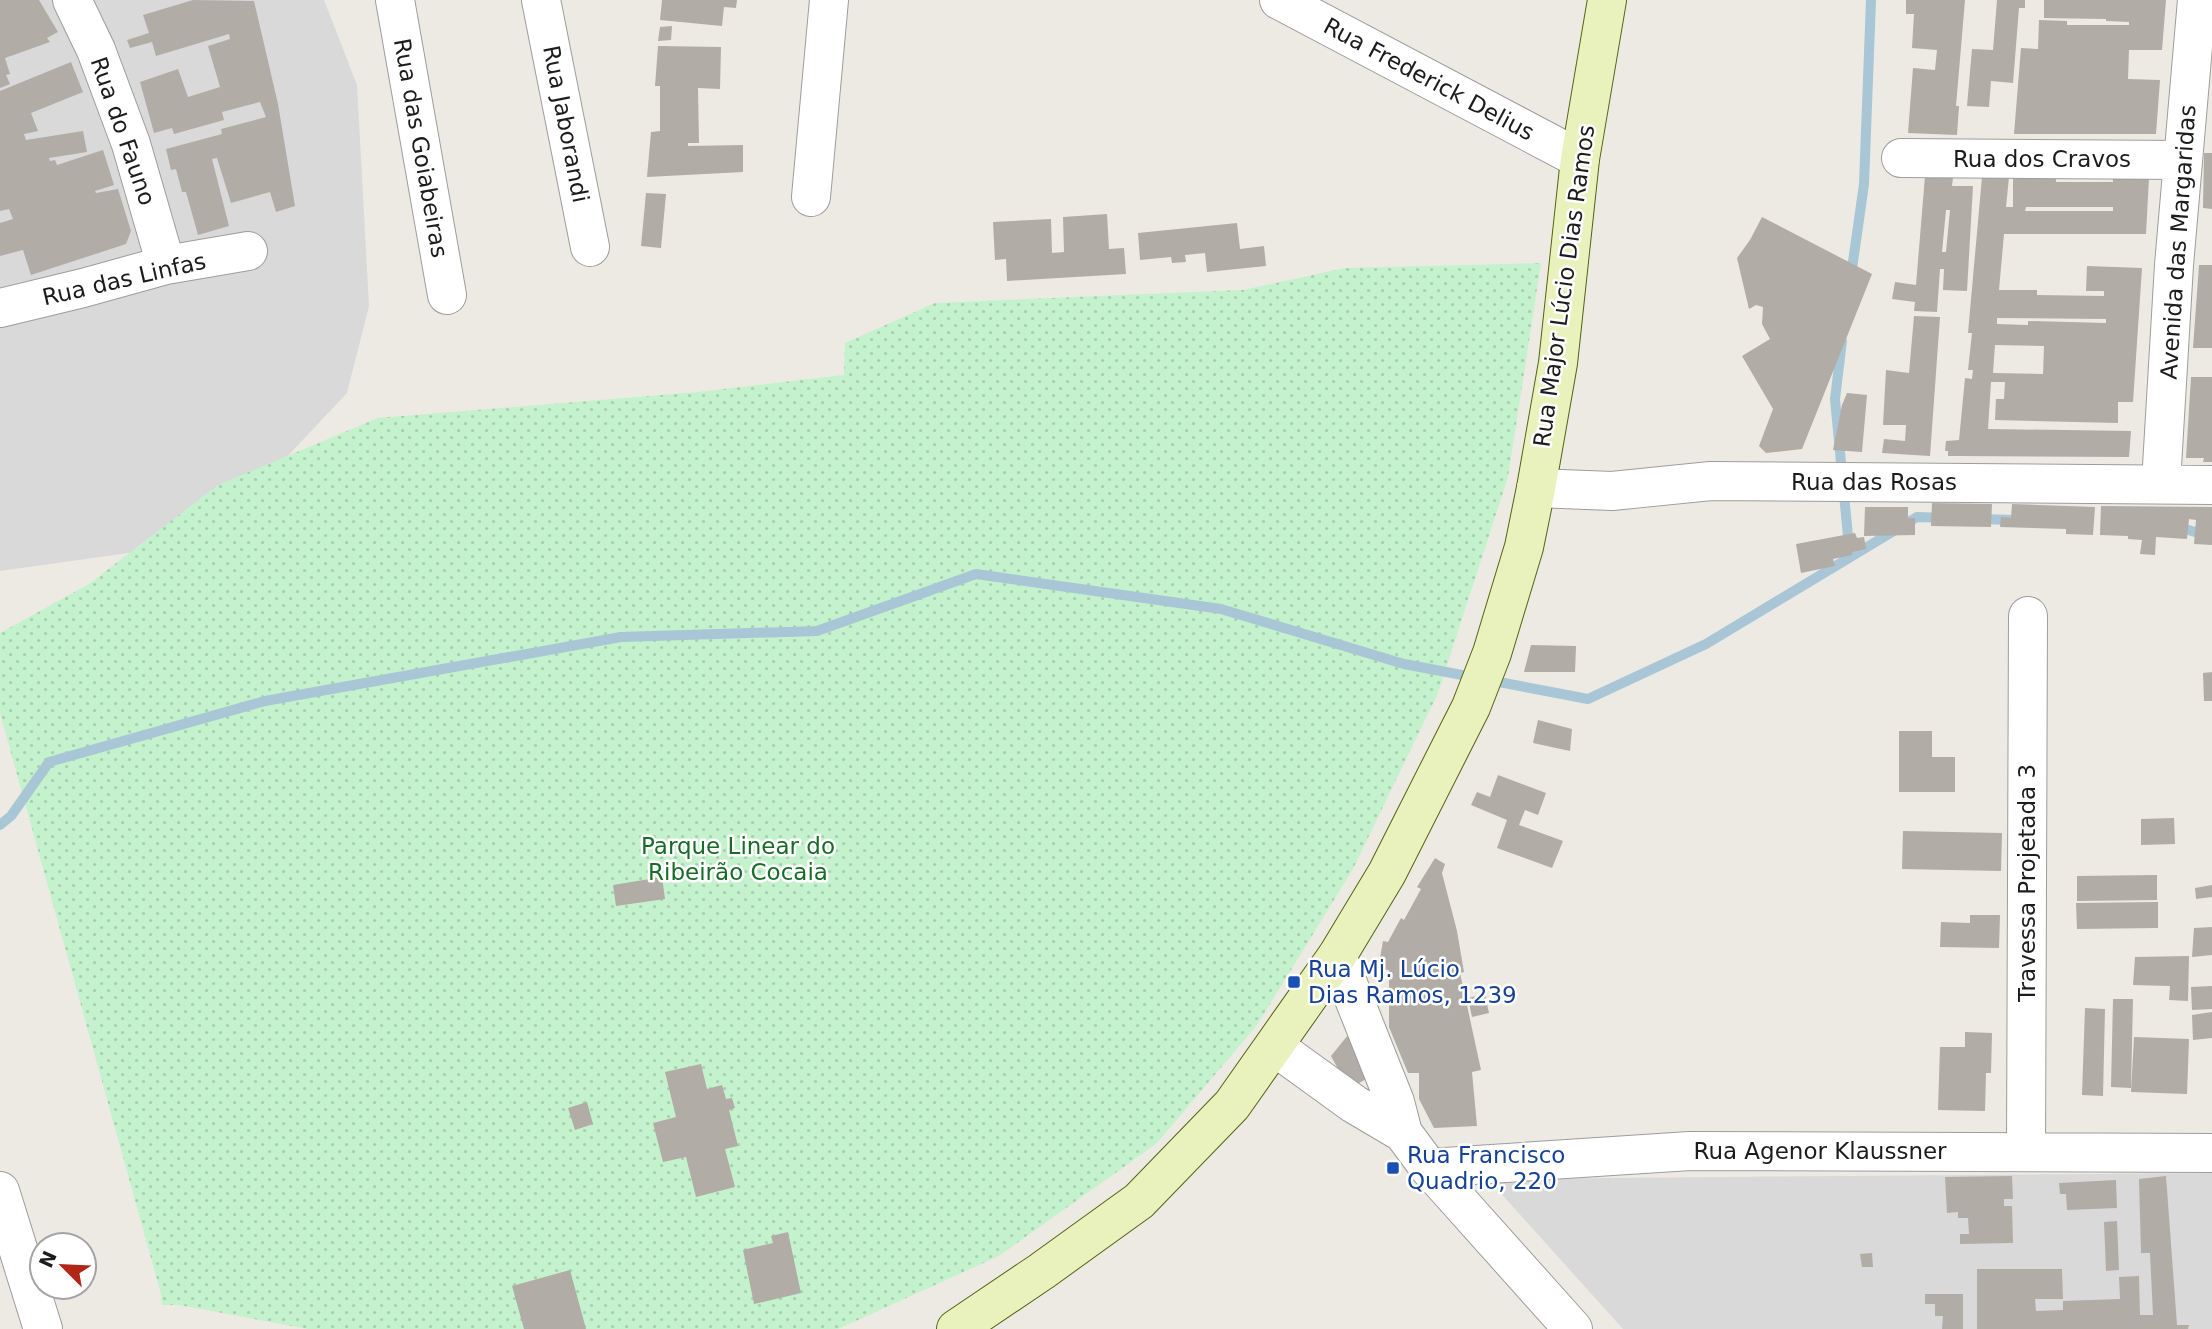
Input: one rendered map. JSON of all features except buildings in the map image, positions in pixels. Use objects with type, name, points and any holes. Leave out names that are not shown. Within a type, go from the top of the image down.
[{"type":"main road","name":"Rua Major Lúcio Dias Ramos","points":[[956,1329],[1139,1201],[1233,1105],[1337,956],[1387,873],[1472,707],[1492,653],[1524,547],[1536,488],[1558,363],[1580,159],[1607,0]]},
{"type":"street","name":"Rua do Fauno","points":[[72,0],[96,50],[131,144],[166,265]]},
{"type":"street","name":"Rua das Goiabeiras","points":[[395,0],[447,295]]},
{"type":"street","name":"Rua Jaborandi","points":[[541,0],[590,247]]},
{"type":"street","points":[[811,197],[829,0]]},
{"type":"street","name":"Rua Frederick Delius","points":[[1279,0],[1580,159]]},
{"type":"street","name":"Avenida das Margaridas","points":[[2161,483],[2197,0]]},
{"type":"street","name":"Rua dos Cravos","points":[[1901,158],[2183,160]]},
{"type":"street","name":"Rua das Linfas","points":[[0,307],[166,265],[247,251]]},
{"type":"street","name":"Rua das Rosas","points":[[1536,488],[1612,491],[1712,481],[2212,485]]},
{"type":"street","name":"Travessa Projetada 3","points":[[2026,1151],[2028,616]]},
{"type":"street","points":[[1337,956],[1395,1102],[1403,1133],[1429,1168],[1573,1329]]},
{"type":"street","points":[[1275,1047],[1354,1104],[1403,1133]]},
{"type":"street","name":"Rua Agenor Klaussner","points":[[1429,1168],[1690,1151],[2212,1153]]},
{"type":"street","points":[[0,1191],[43,1329]]},
{"type":"shaded area","points":[[0,0],[324,0],[357,85],[369,306],[347,393],[266,479],[150,550],[0,571]]},
{"type":"shaded area","points":[[2212,1173],[2212,1329],[1623,1329],[1488,1179]]},
{"type":"green space","name":"Parque Linear do Ribeirão Cocaia","points":[[1541,263],[1508,477],[1438,693],[1353,869],[1257,1025],[1156,1144],[999,1256],[838,1329],[308,1329],[179,1305],[162,1305],[0,713],[0,633],[89,584],[218,485],[378,418],[698,392],[844,375],[845,343],[935,303],[1243,290],[1345,268]]},
{"type":"waterway","points":[[1851,276],[1864,184],[1871,0]]},
{"type":"waterway","points":[[1842,341],[1835,399],[1849,547]]},
{"type":"waterway","points":[[0,825],[11,816],[49,762],[265,701],[621,637],[817,631],[976,574],[1221,609],[1404,664],[1588,699],[1706,644],[1917,517],[1945,518]]},
{"type":"waterway","points":[[1979,519],[2015,520]]},
{"type":"waterway","points":[[2175,526],[2212,537]]},
{"type":"place","name":"Rua Mj. Lúcio Dias Ramos, 1239","points":[[1294,982]]},
{"type":"place","name":"Rua Francisco Quadrio, 220","points":[[1393,1168]]}]
